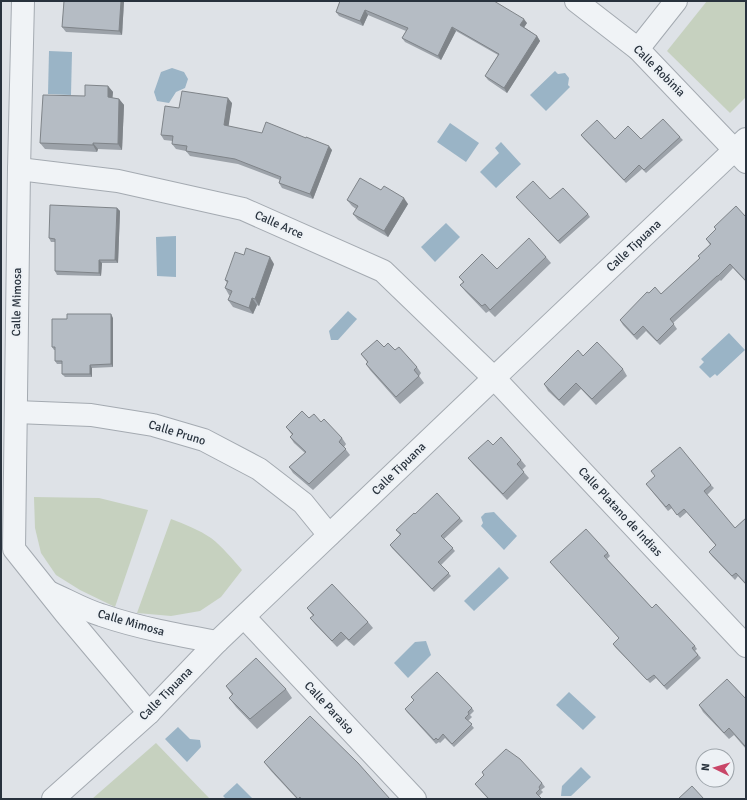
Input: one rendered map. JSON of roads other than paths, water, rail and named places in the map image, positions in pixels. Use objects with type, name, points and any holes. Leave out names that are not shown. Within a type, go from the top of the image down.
[{"type":"street","name":"Calle Mimosa","points":[[23,1],[19,169],[14,549],[149,713]]},
{"type":"street","name":"Calle Robinia","points":[[576,1],[638,49],[742,150]]},
{"type":"street","points":[[638,49],[676,1]]},
{"type":"street","name":"Calle Tipuana","points":[[53,799],[149,713],[217,642],[494,378],[742,150]]},
{"type":"street","name":"Calle Arce","points":[[19,169],[118,181],[243,209],[348,255],[383,271],[494,378]]},
{"type":"street","name":"Calle Platano de Indias","points":[[494,378],[746,646]]},
{"type":"street","name":"Calle Pruno","points":[[16,412],[91,415],[153,425],[204,440],[259,469],[303,503],[329,535]]},
{"type":"street","name":"Calle Mimosa","points":[[48,592],[100,615],[146,629],[217,642]]},
{"type":"street","name":"Calle Paraiso","points":[[244,617],[415,799]]},
{"type":"water","points":[[49,51],[72,52],[71,95],[48,94]]},
{"type":"water","points":[[172,68],[184,72],[188,79],[185,88],[176,92],[169,103],[157,101],[154,92],[161,72]]},
{"type":"water","points":[[555,71],[558,74],[565,73],[569,78],[568,85],[570,87],[546,111],[530,95]]},
{"type":"water","points":[[450,123],[479,143],[466,162],[437,142]]},
{"type":"water","points":[[501,142],[521,164],[496,188],[480,172],[499,153],[495,148]]},
{"type":"water","points":[[446,223],[460,237],[435,262],[421,247]]},
{"type":"water","points":[[176,236],[176,277],[157,276],[156,237]]},
{"type":"water","points":[[348,311],[357,319],[338,340],[331,340],[329,331]]},
{"type":"water","points":[[729,333],[745,350],[717,376],[715,374],[710,378],[699,367],[704,362],[701,359]]},
{"type":"water","points":[[494,512],[517,536],[504,550],[481,526],[483,523],[481,517],[485,513]]},
{"type":"water","points":[[499,567],[509,578],[474,611],[464,601]]},
{"type":"water","points":[[426,641],[431,655],[408,678],[394,663],[415,642]]},
{"type":"water","points":[[569,692],[596,717],[583,730],[556,705]]},
{"type":"water","points":[[178,727],[190,739],[200,740],[201,747],[187,762],[165,739]]},
{"type":"water","points":[[581,767],[591,777],[571,796],[561,796],[562,786]]},
{"type":"water","points":[[237,783],[253,799],[226,799],[223,796]]}]
